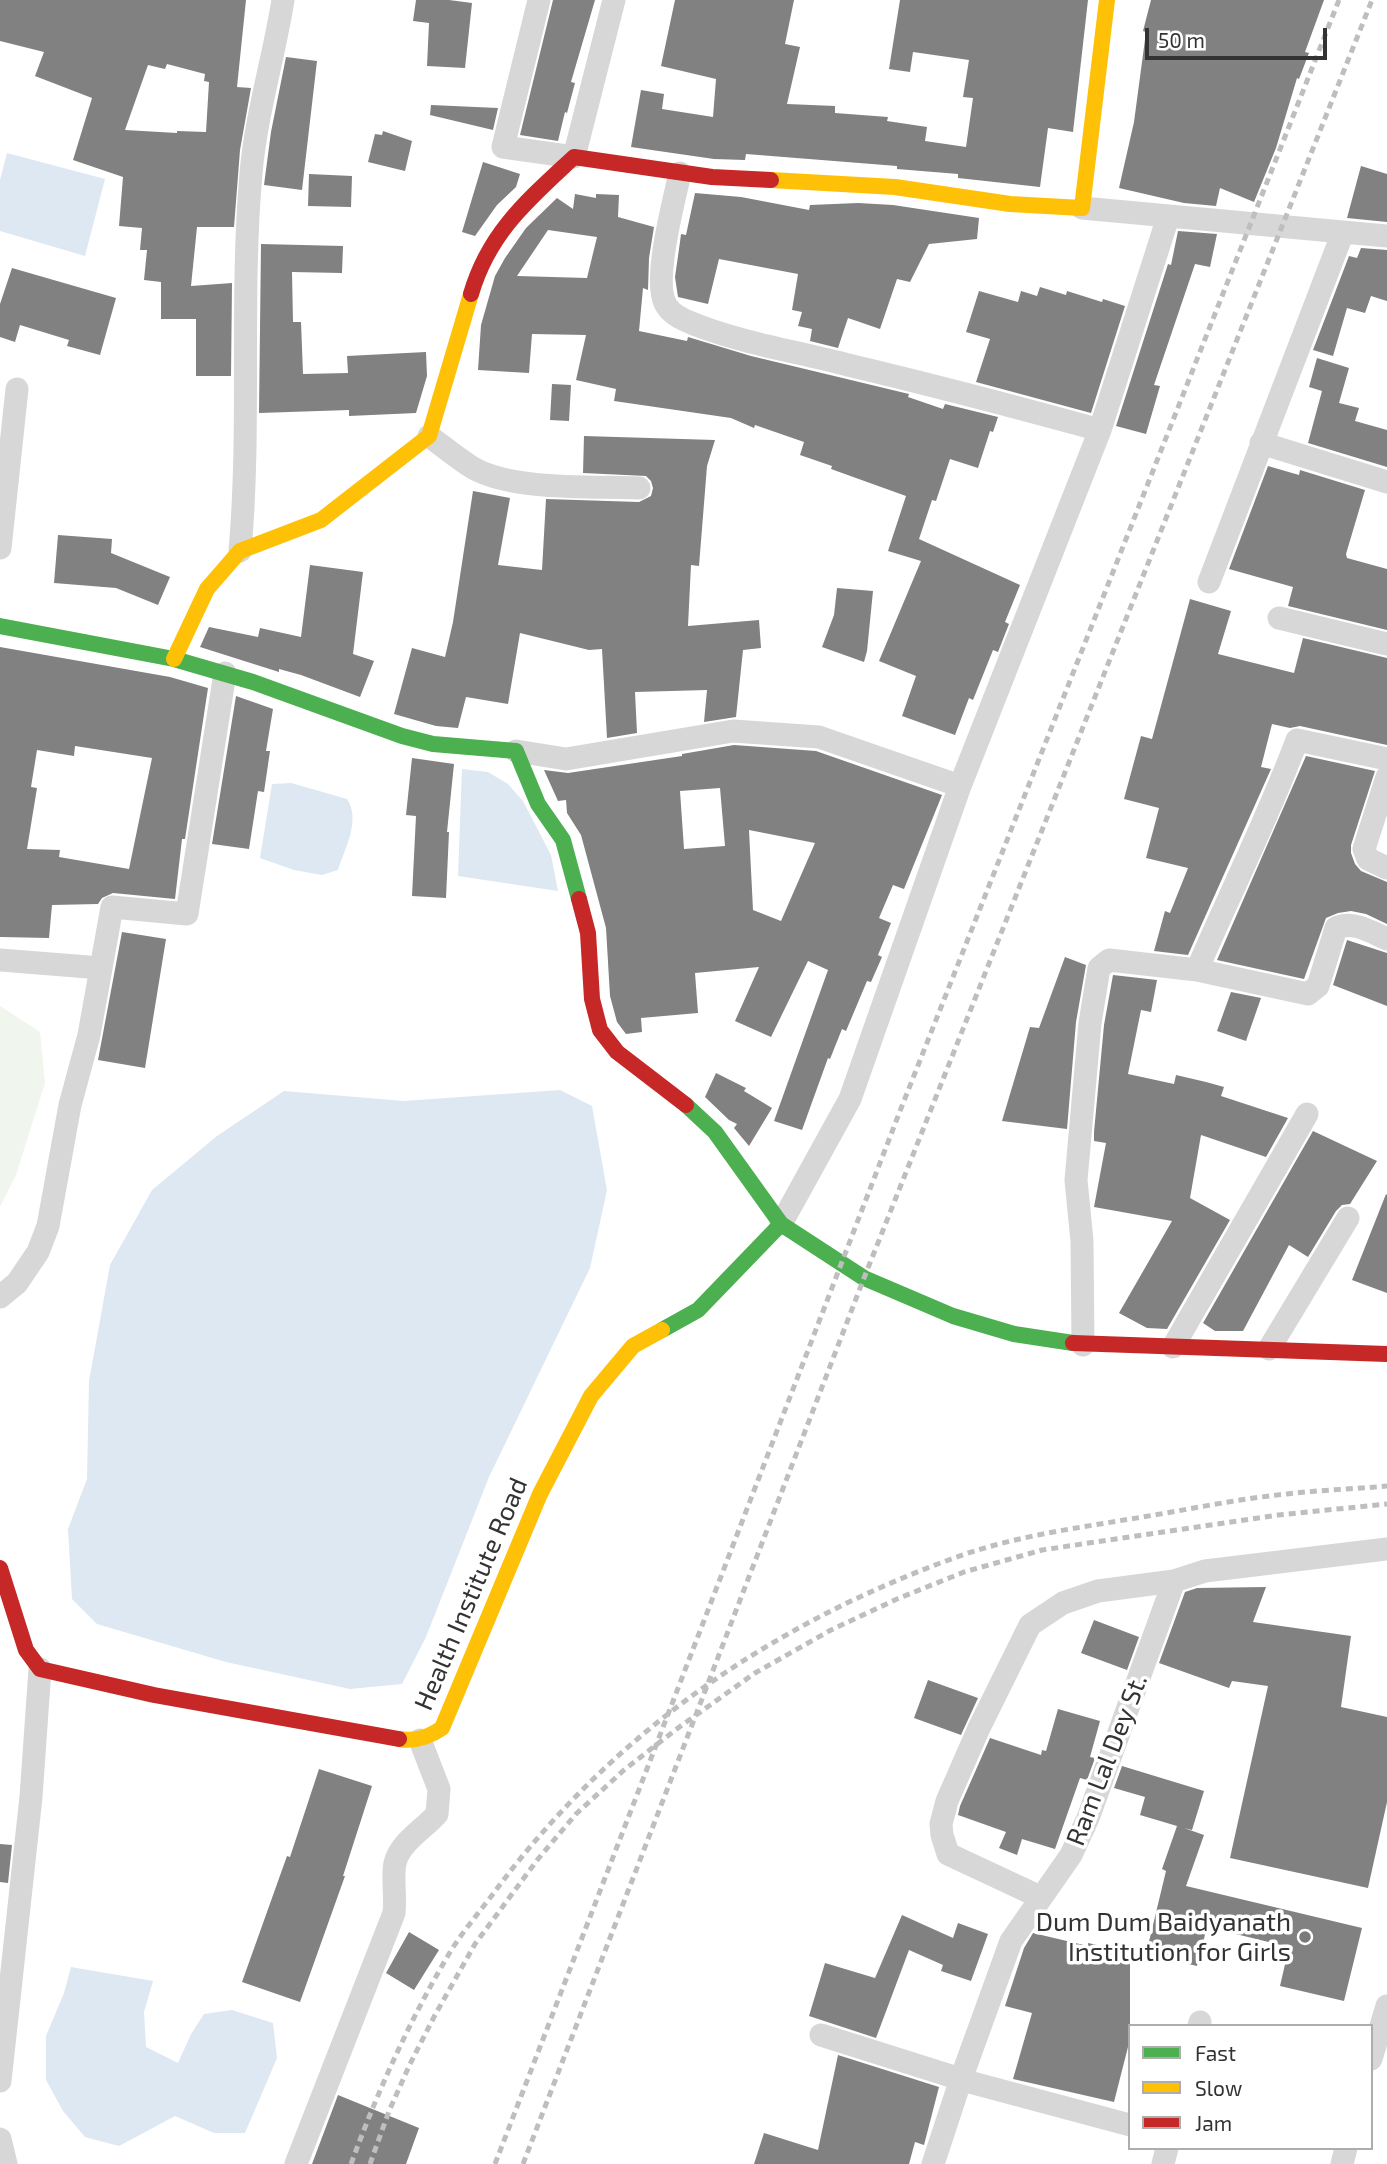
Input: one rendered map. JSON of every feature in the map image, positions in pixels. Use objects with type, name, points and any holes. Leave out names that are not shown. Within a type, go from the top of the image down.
[{"type":"street","points":[[240,551],[244,500],[245,354],[251,172],[283,0]]},
{"type":"street","points":[[539,0],[503,147],[725,178],[895,187],[1010,204],[1082,208],[1387,236]]},
{"type":"street","points":[[174,659],[207,589],[240,551],[321,520],[429,436],[477,272],[489,248],[512,216],[574,157],[614,0]]},
{"type":"street","points":[[1082,208],[1107,0]]},
{"type":"street","points":[[680,173],[662,264],[661,287],[665,303],[674,315],[769,346],[976,396],[1100,430]]},
{"type":"street","points":[[781,1224],[850,1099],[960,786],[1100,430],[1168,217]]},
{"type":"street","points":[[1209,582],[1343,232]]},
{"type":"street","points":[[0,548],[17,389]]},
{"type":"street","points":[[429,436],[475,469],[502,477],[538,484],[639,488]]},
{"type":"street","points":[[1261,443],[1387,482]]},
{"type":"street","points":[[1279,618],[1387,644]]},
{"type":"street","points":[[0,626],[174,659],[225,673],[402,736],[433,744],[516,751],[566,759],[733,731],[819,737],[960,786]]},
{"type":"street","points":[[0,1297],[17,1283],[38,1252],[48,1226],[69,1105],[89,1035],[112,907],[187,915],[225,673]]},
{"type":"street","points":[[1197,970],[1234,883],[1279,789],[1297,740],[1387,759]]},
{"type":"street","points":[[516,751],[538,804],[563,839],[589,933],[592,999],[600,1030],[617,1052],[715,1132],[781,1224],[864,1278],[953,1316],[1014,1334],[1083,1345],[1387,1354]]},
{"type":"street","points":[[1387,777],[1364,849],[1368,859],[1387,868]]},
{"type":"street","points":[[1083,1345],[1082,1241],[1076,1180],[1090,1023],[1099,968],[1109,960],[1197,970],[1292,992],[1308,993],[1318,986],[1336,928],[1344,925],[1359,927],[1387,939]]},
{"type":"street","points":[[0,960],[101,968]]},
{"type":"street","points":[[1173,1347],[1307,1114]]},
{"type":"street","points":[[1269,1349],[1348,1218]]},
{"type":"street","name":"Health Institute Road","points":[[40,1669],[167,1697],[408,1741],[421,1740],[442,1728],[540,1494],[591,1396],[633,1346],[698,1310],[781,1224]]},
{"type":"street","points":[[1040,1897],[948,1854],[941,1824],[947,1801],[968,1750],[1030,1625],[1063,1602],[1098,1591],[1174,1581],[1206,1571],[1387,1549]]},
{"type":"street","points":[[0,1568],[26,1650],[40,1669],[31,1797],[0,2081]]},
{"type":"street","name":"Ram Lal Dey St.","points":[[933,2164],[1011,1941],[1071,1855],[1088,1818],[1174,1581]]},
{"type":"street","points":[[296,2164],[394,1913],[397,1895],[395,1863],[400,1851],[437,1814],[439,1789],[421,1740]]},
{"type":"street","points":[[1373,2052],[1387,2006]]},
{"type":"street","points":[[821,2035],[961,2079],[1128,2124]]},
{"type":"street","points":[[0,2139],[6,2164]]},
{"type":"shaded area","points":[[7,153],[105,179],[85,256],[0,231],[0,180]]},
{"type":"shaded area","points":[[462,769],[488,772],[508,784],[523,801],[551,855],[558,891],[458,876]]},
{"type":"shaded area","points":[[291,783],[347,799],[351,807],[352,825],[338,870],[322,875],[294,870],[260,858],[272,784]]},
{"type":"shaded area","points":[[0,1006],[40,1032],[45,1083],[16,1175],[0,1207]]},
{"type":"shaded area","points":[[560,1090],[592,1106],[607,1190],[590,1268],[489,1477],[426,1637],[402,1684],[350,1689],[226,1662],[97,1624],[72,1599],[68,1529],[87,1479],[89,1381],[110,1265],[152,1190],[217,1136],[284,1091],[404,1101]]},
{"type":"shaded area","points":[[71,1967],[153,1981],[144,2012],[146,2047],[178,2063],[191,2034],[204,2014],[232,2010],[273,2023],[277,2058],[245,2133],[214,2133],[175,2116],[119,2146],[85,2137],[63,2111],[46,2080],[46,2036],[64,1993]]},
{"type":"building","points":[[0,0],[246,0],[237,87],[251,88],[240,150],[234,227],[197,227],[191,286],[232,283],[231,376],[196,376],[196,319],[161,319],[161,282],[144,280],[147,250],[140,250],[142,228],[119,226],[123,177],[73,160],[92,98],[35,76],[44,52],[0,41]],"holes":[[[167,64],[205,74],[204,81],[209,82],[206,132],[125,130],[148,65],[165,69]]]},
{"type":"building","points":[[416,0],[472,3],[465,68],[427,66],[429,23],[413,21]]},
{"type":"building","points":[[553,0],[595,0],[571,82],[575,83],[558,141],[520,135]]},
{"type":"building","points":[[675,0],[794,0],[785,44],[800,47],[787,104],[835,106],[835,113],[888,117],[887,121],[927,127],[925,141],[966,147],[973,98],[963,97],[969,60],[913,52],[910,72],[889,69],[900,0],[1088,0],[1073,132],[1048,128],[1040,187],[958,178],[958,174],[897,169],[897,166],[746,154],[745,160],[714,159],[631,147],[641,90],[664,94],[662,109],[713,117],[716,79],[661,66]]},
{"type":"building","points":[[1151,0],[1324,0],[1305,52],[1309,53],[1299,79],[1297,78],[1276,148],[1254,202],[1220,188],[1216,206],[1184,203],[1119,188],[1134,122],[1146,32],[1143,31]]},
{"type":"building","points":[[286,57],[317,61],[302,190],[264,185]]},
{"type":"building","points":[[431,105],[498,108],[493,130],[430,115]]},
{"type":"building","points":[[383,131],[412,141],[405,171],[368,162],[375,134],[382,135]]},
{"type":"building","points":[[483,162],[520,174],[516,187],[497,205],[475,236],[462,232]]},
{"type":"building","points":[[1361,166],[1387,174],[1387,222],[1347,218]]},
{"type":"building","points":[[309,174],[352,176],[351,207],[308,206]]},
{"type":"building","points":[[695,193],[741,197],[809,210],[810,205],[858,203],[893,205],[979,218],[977,239],[929,244],[910,282],[897,279],[880,329],[848,318],[838,348],[810,341],[812,329],[798,326],[802,312],[792,310],[798,274],[719,259],[708,304],[678,297],[675,277],[681,234],[686,235]]},
{"type":"building","points":[[575,194],[596,198],[596,194],[619,195],[618,217],[654,227],[648,290],[643,288],[639,331],[687,341],[688,337],[751,356],[909,394],[908,397],[943,409],[945,404],[998,417],[993,432],[990,431],[978,468],[950,459],[936,501],[932,500],[919,539],[1020,585],[1005,622],[1009,624],[998,652],[993,650],[973,700],[969,698],[955,735],[902,716],[916,676],[879,661],[921,561],[888,551],[906,496],[800,455],[804,442],[755,425],[754,428],[731,418],[614,401],[616,389],[576,380],[586,335],[532,334],[529,373],[478,370],[481,325],[495,276],[505,258],[526,228],[557,198],[573,209]],"holes":[[[548,230],[597,237],[587,278],[517,276]]]},
{"type":"building","points":[[1178,231],[1217,234],[1210,267],[1195,264],[1154,385],[1160,386],[1146,434],[1116,426],[1168,264],[1171,265]]},
{"type":"building","points":[[261,244],[343,246],[342,273],[292,272],[293,322],[301,322],[303,374],[348,373],[347,356],[426,352],[427,376],[416,413],[349,416],[349,410],[259,413]]},
{"type":"building","points":[[1361,248],[1387,250],[1387,301],[1371,296],[1365,313],[1347,308],[1333,356],[1313,350],[1349,256],[1357,258]]},
{"type":"building","points":[[12,268],[116,298],[100,355],[67,346],[69,340],[20,325],[15,342],[0,337],[0,304]]},
{"type":"building","points":[[1040,287],[1066,295],[1067,291],[1125,306],[1091,413],[976,382],[990,339],[966,332],[979,291],[1018,302],[1021,291],[1037,296]]},
{"type":"building","points":[[1317,358],[1349,368],[1339,403],[1359,408],[1355,421],[1387,430],[1387,467],[1308,443],[1322,391],[1309,387]]},
{"type":"building","points":[[552,384],[571,385],[569,421],[550,420]]},
{"type":"building","points":[[584,436],[715,440],[707,466],[699,566],[691,565],[688,626],[759,620],[761,648],[743,650],[736,717],[704,722],[707,690],[635,692],[637,733],[607,738],[602,649],[589,650],[520,633],[508,704],[466,697],[458,728],[436,726],[394,714],[412,648],[445,657],[473,491],[510,498],[498,565],[542,570],[546,499],[639,502],[651,496],[653,488],[646,476],[583,473]]},
{"type":"building","points":[[1268,466],[1299,475],[1300,470],[1365,490],[1346,554],[1347,558],[1387,569],[1387,630],[1288,606],[1293,587],[1229,569]]},
{"type":"building","points":[[58,535],[112,539],[111,553],[170,577],[158,605],[116,588],[54,583]]},
{"type":"building","points":[[310,565],[363,572],[353,654],[374,661],[360,697],[301,675],[279,669],[279,672],[200,647],[209,627],[258,637],[260,628],[301,637]]},
{"type":"building","points":[[837,588],[873,591],[864,662],[822,647],[834,615]]},
{"type":"building","points":[[1190,599],[1231,611],[1218,654],[1294,673],[1303,638],[1387,658],[1387,745],[1300,726],[1290,728],[1272,724],[1261,767],[1271,769],[1188,955],[1154,951],[1165,911],[1170,913],[1188,868],[1146,858],[1159,808],[1124,799],[1141,736],[1152,739]]},
{"type":"building","points":[[0,647],[170,677],[208,688],[185,839],[182,839],[175,899],[113,893],[102,898],[98,904],[52,905],[49,938],[0,937]],"holes":[[[75,746],[152,758],[129,869],[59,857],[60,850],[27,849],[37,788],[31,787],[37,750],[74,756]]]},
{"type":"building","points":[[236,696],[273,709],[266,751],[270,751],[264,792],[258,791],[249,849],[212,844]]},
{"type":"building","points":[[734,745],[816,751],[942,795],[904,889],[893,885],[879,918],[891,923],[878,955],[882,957],[871,982],[867,981],[846,1031],[842,1029],[830,1059],[828,1058],[802,1130],[774,1121],[828,970],[808,961],[771,1037],[735,1021],[759,967],[695,973],[698,1013],[641,1018],[642,1032],[626,1034],[617,1022],[610,996],[606,928],[581,835],[567,813],[566,800],[558,801],[544,770],[568,773]],"holes":[[[720,788],[725,846],[684,849],[680,791]],[[749,830],[815,843],[781,921],[753,910]]]},
{"type":"building","points":[[1306,756],[1375,771],[1351,845],[1351,853],[1361,871],[1387,882],[1387,924],[1366,914],[1351,911],[1326,918],[1304,979],[1217,960]]},
{"type":"building","points":[[412,758],[454,764],[447,832],[446,898],[412,896],[416,816],[406,815]]},
{"type":"building","points":[[122,932],[166,939],[145,1068],[98,1060]]},
{"type":"building","points":[[1347,940],[1387,953],[1387,1006],[1333,985]]},
{"type":"building","points":[[1065,957],[1086,965],[1076,1022],[1067,1129],[1002,1121],[1030,1027],[1039,1028]]},
{"type":"building","points":[[1113,975],[1157,980],[1151,1012],[1141,1010],[1128,1074],[1174,1084],[1176,1075],[1206,1082],[1224,1087],[1221,1096],[1288,1118],[1266,1157],[1201,1135],[1190,1198],[1230,1220],[1167,1329],[1147,1328],[1119,1313],[1172,1221],[1094,1207],[1106,1143],[1094,1141],[1094,1132],[1104,1025]]},
{"type":"building","points":[[1231,992],[1261,998],[1246,1041],[1217,1031]]},
{"type":"building","points":[[716,1073],[746,1088],[744,1091],[772,1108],[749,1146],[734,1128],[737,1124],[729,1120],[705,1097]]},
{"type":"building","points":[[1313,1131],[1377,1161],[1350,1204],[1342,1205],[1336,1211],[1308,1257],[1289,1245],[1243,1331],[1215,1331],[1203,1323]]},
{"type":"building","points":[[1387,1195],[1387,1293],[1352,1280]]},
{"type":"building","points":[[1266,1587],[1253,1622],[1351,1636],[1341,1707],[1387,1717],[1387,1802],[1368,1888],[1230,1858],[1268,1686],[1232,1681],[1229,1688],[1159,1663],[1185,1592],[1197,1588]]},
{"type":"building","points":[[1094,1620],[1139,1637],[1127,1670],[1081,1653]]},
{"type":"building","points":[[928,1680],[978,1698],[961,1735],[914,1718]]},
{"type":"building","points":[[1058,1709],[1100,1721],[1090,1757],[1095,1758],[1087,1780],[1080,1778],[1055,1849],[1022,1839],[1017,1855],[999,1848],[1006,1832],[958,1815],[960,1806],[990,1738],[1041,1755],[1042,1750],[1046,1751]]},
{"type":"building","name":"Dum Dum Baidyanath Institution for Girls","points":[[1122,1766],[1204,1791],[1192,1830],[1184,1828],[1204,1835],[1186,1886],[1362,1928],[1344,2001],[1280,1986],[1289,1947],[1207,1927],[1197,1966],[1146,1954],[1166,1871],[1162,1869],[1177,1826],[1140,1815],[1145,1797],[1114,1788]]},
{"type":"building","points":[[319,1769],[372,1786],[345,1876],[300,2002],[242,1982],[287,1856],[290,1857]]},
{"type":"building","points":[[0,1844],[12,1845],[8,1883],[0,1882]]},
{"type":"building","points":[[902,1915],[953,1938],[958,1923],[988,1934],[971,1981],[941,1971],[943,1965],[909,1950],[876,2038],[809,2016],[825,1963],[875,1978]]},
{"type":"building","points":[[409,1932],[439,1950],[414,1990],[386,1973]]},
{"type":"building","points":[[1033,1933],[1088,1946],[1088,1943],[1130,1952],[1128,2047],[1114,2102],[1013,2079],[1032,2013],[1005,2006],[1024,1948]]},
{"type":"building","points":[[838,2055],[939,2087],[924,2145],[915,2142],[909,2164],[754,2164],[764,2133],[818,2150]]},
{"type":"building","points":[[338,2095],[419,2128],[406,2164],[312,2164]]},
{"type":"railway","points":[[495,2164],[900,1111],[1339,0]]},
{"type":"railway","points":[[523,2164],[864,1278],[1372,0]]},
{"type":"railway","points":[[351,2164],[382,2085],[419,2008],[451,1950],[493,1894],[539,1837],[588,1784],[641,1735],[758,1652],[820,1616],[886,1585],[997,1544],[1063,1530],[1248,1499],[1387,1486]]},
{"type":"railway","points":[[370,2164],[389,2111],[435,2015],[475,1944],[538,1859],[576,1814],[624,1770],[755,1673],[831,1630],[897,1599],[964,1572],[1042,1550],[1278,1515],[1387,1504]]},
{"type":"traffic: fast","points":[[0,626],[174,659],[253,682],[402,736],[433,744],[516,751],[538,804],[563,840],[579,899]]},
{"type":"traffic: fast","points":[[686,1105],[715,1132],[781,1224],[864,1278],[953,1316],[1014,1334],[1073,1343]]},
{"type":"traffic: fast","points":[[662,1330],[698,1310],[781,1224]]},
{"type":"traffic: slow","points":[[771,180],[895,187],[1010,204],[1082,208],[1107,0]]},
{"type":"traffic: slow","points":[[174,659],[207,589],[240,551],[321,520],[429,436],[471,294]]},
{"type":"traffic: slow","points":[[399,1739],[422,1738],[442,1728],[540,1494],[591,1396],[633,1346],[662,1330]]},
{"type":"traffic: jam","points":[[471,294],[488,252],[512,218],[574,157],[712,177],[771,180]]},
{"type":"traffic: jam","points":[[579,899],[588,933],[592,999],[600,1030],[617,1052],[686,1105]]},
{"type":"traffic: jam","points":[[1073,1343],[1387,1354]]},
{"type":"traffic: jam","points":[[0,1568],[26,1650],[40,1669],[154,1695],[399,1739]]},
{"type":"place","name":"Dum Dum Baidyanath Institution for Girls","points":[[1305,1937]]}]
